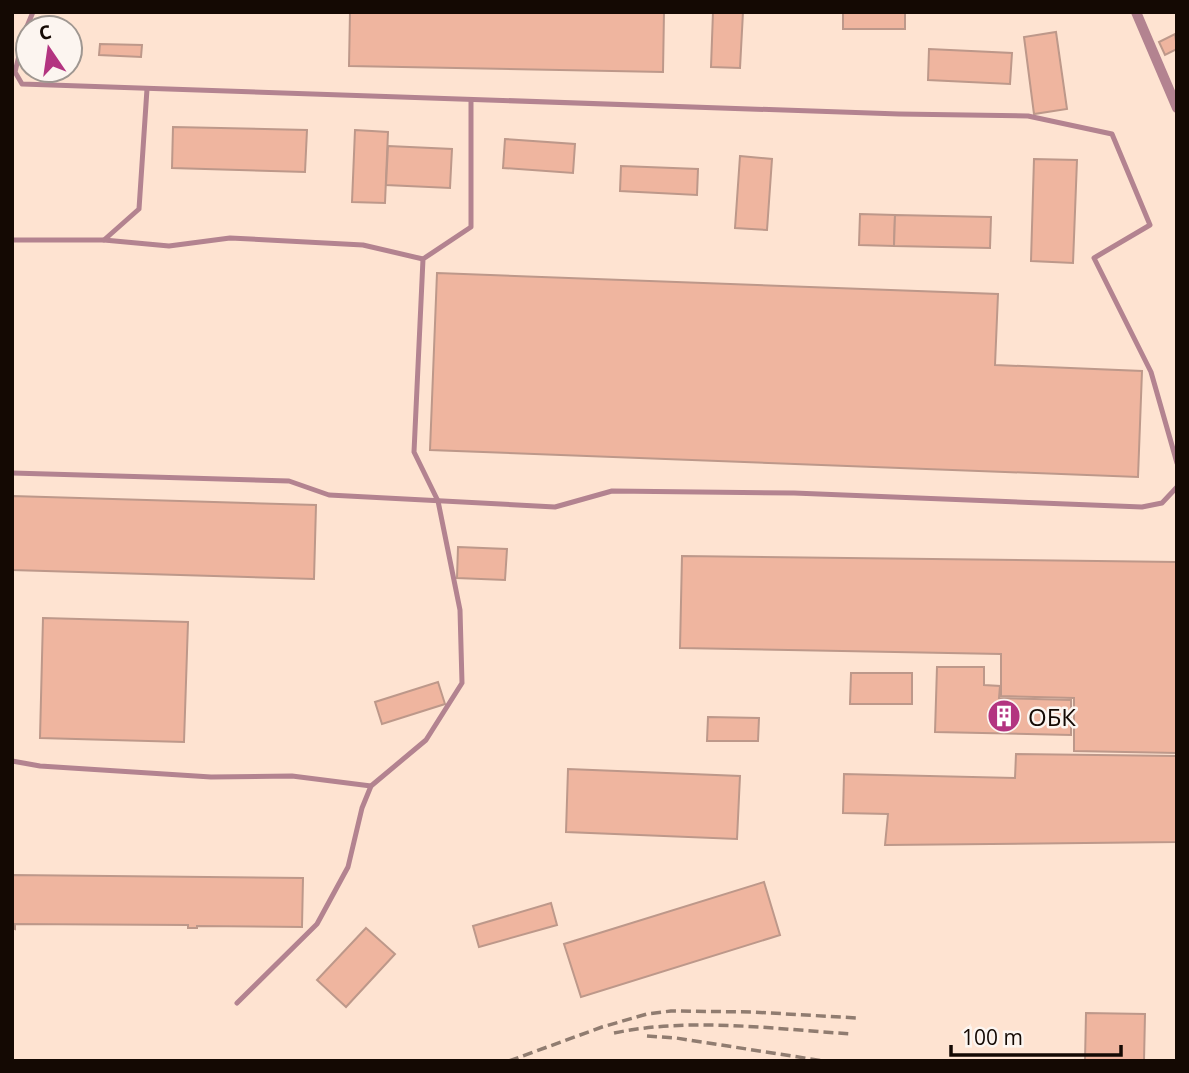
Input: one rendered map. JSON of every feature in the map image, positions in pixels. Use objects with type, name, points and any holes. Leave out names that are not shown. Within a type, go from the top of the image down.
[{"type":"street","points":[[1136,12],[1177,108]]},
{"type":"lane","points":[[33,12],[25,31],[15,72],[22,84],[899,114],[1028,116],[1112,134],[1150,225],[1094,258],[1151,372],[1177,463]]},
{"type":"lane","points":[[104,240],[139,209],[147,89]]},
{"type":"lane","points":[[12,240],[104,240],[169,246],[230,238],[363,245],[423,259],[471,227],[471,100]]},
{"type":"lane","points":[[237,1003],[317,924],[348,867],[362,807],[371,786],[426,740],[462,683],[460,610],[438,500],[414,452],[423,259]]},
{"type":"lane","points":[[12,473],[289,481],[329,495],[555,507],[612,491],[794,493],[1142,507],[1162,503],[1177,487]]},
{"type":"lane","points":[[12,761],[40,766],[211,777],[292,776],[371,786]]},
{"type":"building","points":[[350,12],[664,12],[663,72],[349,66]]},
{"type":"building","points":[[713,12],[743,12],[740,68],[711,67]]},
{"type":"building","points":[[843,12],[905,12],[905,29],[843,29]]},
{"type":"building","points":[[1056,32],[1067,109],[1034,114],[1024,37]]},
{"type":"building","points":[[1175,34],[1177,49],[1165,55],[1159,42]]},
{"type":"building","points":[[100,44],[142,45],[141,57],[99,55]]},
{"type":"building","points":[[929,49],[1012,53],[1010,84],[928,80]]},
{"type":"building","points":[[173,127],[307,130],[305,172],[172,168]]},
{"type":"building","points":[[355,130],[388,132],[385,203],[352,202]]},
{"type":"building","points":[[505,139],[575,144],[573,173],[503,168]]},
{"type":"building","points":[[388,146],[452,149],[450,188],[386,185]]},
{"type":"building","points":[[740,156],[772,159],[767,230],[735,228]]},
{"type":"building","points":[[1034,159],[1077,160],[1073,263],[1031,261]]},
{"type":"building","points":[[621,166],[698,169],[697,195],[620,191]]},
{"type":"building","points":[[860,214],[895,215],[894,246],[859,245]]},
{"type":"building","points":[[895,215],[991,217],[990,248],[894,246]]},
{"type":"building","points":[[437,273],[998,294],[995,365],[1142,371],[1138,477],[430,450]]},
{"type":"building","points":[[12,496],[316,505],[314,579],[12,570]]},
{"type":"building","points":[[458,547],[507,549],[505,580],[457,578]]},
{"type":"building","points":[[682,556],[1177,562],[1177,753],[1074,751],[1074,698],[1001,696],[1001,654],[680,648]]},
{"type":"building","points":[[43,618],[188,622],[184,742],[40,738]]},
{"type":"building","name":"ОБК","points":[[937,667],[984,667],[984,685],[1000,686],[999,698],[1071,700],[1071,735],[935,732]]},
{"type":"building","points":[[851,673],[912,673],[912,704],[850,704]]},
{"type":"building","points":[[438,682],[445,704],[382,724],[375,702]]},
{"type":"building","points":[[708,717],[759,718],[758,741],[707,741]]},
{"type":"building","points":[[1016,754],[1177,756],[1177,842],[885,845],[888,814],[843,813],[844,774],[1015,778]]},
{"type":"building","points":[[568,769],[740,776],[737,839],[566,832]]},
{"type":"building","points":[[12,875],[303,878],[302,927],[188,928],[188,925],[15,924],[15,929],[12,928]]},
{"type":"building","points":[[764,882],[780,935],[581,997],[564,944]]},
{"type":"building","points":[[551,903],[557,925],[479,947],[473,926]]},
{"type":"building","points":[[366,928],[395,954],[346,1007],[317,980]]},
{"type":"building","points":[[1086,1013],[1145,1014],[1144,1061],[1085,1061]]},
{"type":"railway","points":[[509,1061],[602,1027],[647,1014],[671,1011],[857,1018]]},
{"type":"railway","points":[[614,1033],[643,1028],[703,1025],[852,1034]]},
{"type":"railway","points":[[647,1036],[824,1061]]},
{"type":"place","name":"ОБК","points":[[1004,716]]}]
